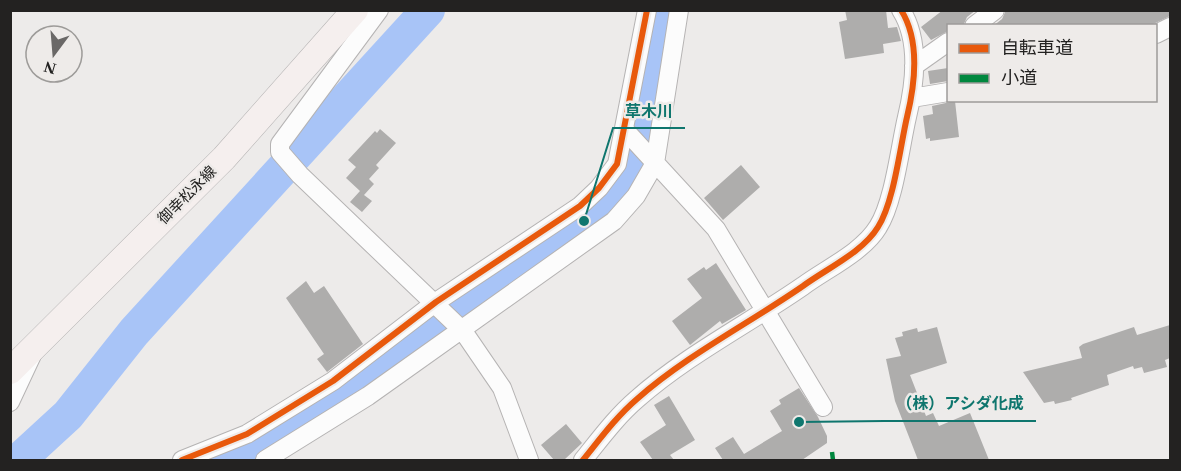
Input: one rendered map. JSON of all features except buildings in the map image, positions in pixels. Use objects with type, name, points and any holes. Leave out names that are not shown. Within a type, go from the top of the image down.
[{"type":"main road","name":"御幸松永線","points":[[10,371],[224,158],[356,10]]},
{"type":"street","points":[[380,10],[280,144],[280,152],[460,327],[502,388],[530,460]]},
{"type":"street","points":[[182,460],[247,434],[333,381],[580,206],[599,188],[617,164],[628,134],[647,10]]},
{"type":"street","points":[[265,460],[349,409],[460,327],[614,221],[636,196],[653,160],[679,10]]},
{"type":"street","points":[[583,460],[636,400],[672,372],[766,311],[862,244],[878,228],[887,205],[912,98],[914,66],[908,22],[901,10]]},
{"type":"street","points":[[977,24],[995,10]]},
{"type":"street","points":[[914,66],[947,43]]},
{"type":"street","points":[[912,98],[947,92]]},
{"type":"street","points":[[628,134],[716,229],[824,407]]},
{"type":"street","points":[[10,402],[37,344]]},
{"type":"waterway","points":[[19,460],[68,415],[134,332],[428,10]]},
{"type":"waterway","points":[[224,460],[265,444],[343,397],[584,221],[615,191],[632,164],[663,10]]},
{"type":"marked path","points":[[832,452],[833,460]]},
{"type":"cycle path","points":[[182,460],[247,434],[333,381],[436,302],[580,206],[599,188],[617,164],[647,10]]},
{"type":"cycle path","points":[[583,460],[622,413],[656,383],[844,259],[863,244],[878,227],[884,216],[892,189],[914,77],[911,35],[901,10]]},
{"type":"place","name":"草木川","points":[[584,221]]},
{"type":"place","name":"（株）アシダ化成","points":[[799,422]]}]
